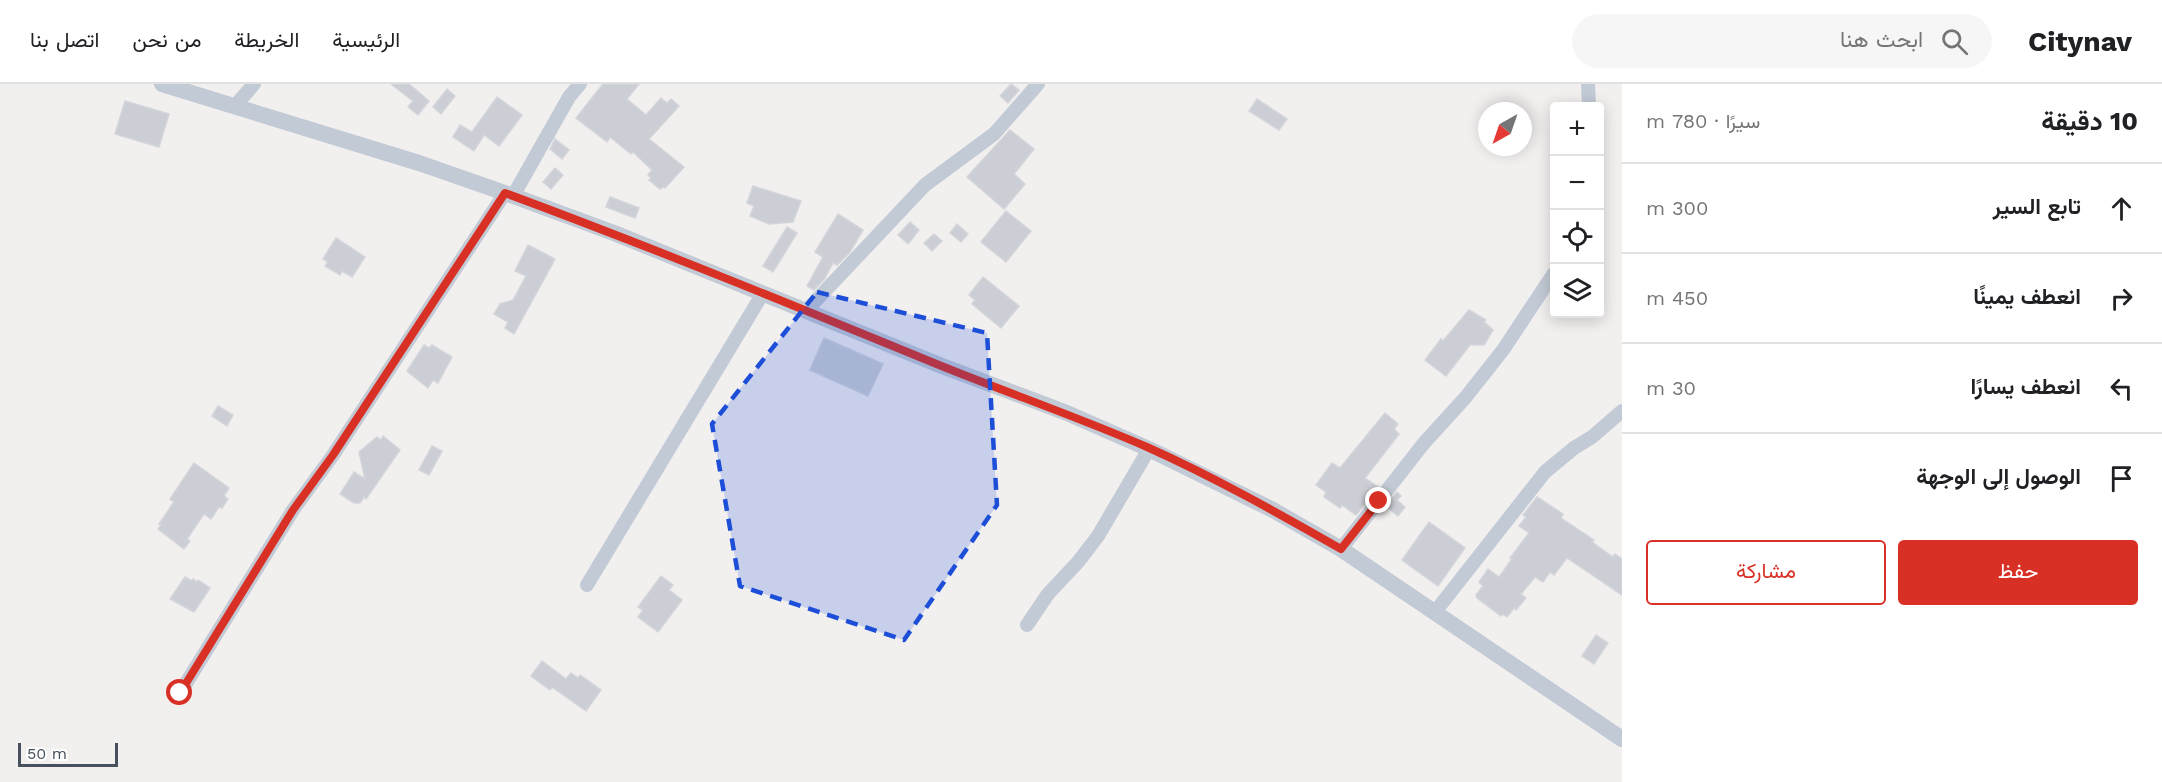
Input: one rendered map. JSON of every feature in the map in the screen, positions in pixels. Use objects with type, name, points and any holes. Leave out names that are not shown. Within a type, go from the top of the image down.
[{"type":"street","points":[[162,84],[419,163],[509,194],[614,233],[942,366],[1067,413],[1149,448],[1273,510],[1341,549],[1622,739]]},
{"type":"street","points":[[235,106],[254,84]]},
{"type":"street","points":[[180,693],[287,519],[333,455],[509,194],[569,97],[580,84]]},
{"type":"street","points":[[807,310],[926,184],[994,134],[1038,84]]},
{"type":"street","points":[[1588,84],[1589,102]]},
{"type":"street","points":[[1341,549],[1503,350],[1550,279]]},
{"type":"street","points":[[587,585],[763,293]]},
{"type":"street","points":[[1434,612],[1545,472],[1622,411]]},
{"type":"street","points":[[1027,625],[1048,594],[1078,562],[1098,536],[1149,448]]},
{"type":"highlighted area","points":[[817,292],[987,333],[997,505],[904,640],[740,586],[712,424]]},
{"type":"building","points":[[391,84],[409,84],[429,101],[418,115],[408,107],[413,101]]},
{"type":"building","points":[[603,84],[639,84],[627,99],[646,115],[661,98],[667,103],[671,99],[679,106],[649,139],[684,167],[665,188],[660,189],[649,180],[651,178],[648,175],[652,170],[633,152],[631,154],[610,137],[607,142],[576,118]]},
{"type":"building","points":[[1011,84],[1019,90],[1008,103],[1000,96]]},
{"type":"building","points":[[447,89],[455,96],[441,114],[433,107]]},
{"type":"building","points":[[497,97],[522,115],[499,146],[484,135],[474,151],[453,137],[460,125],[472,132]]},
{"type":"building","points":[[1257,99],[1287,119],[1279,130],[1249,111]]},
{"type":"building","points":[[125,101],[169,114],[159,147],[115,134]]},
{"type":"building","points":[[1010,130],[1034,149],[1014,174],[1025,184],[1004,209],[967,177]]},
{"type":"building","points":[[555,139],[569,150],[562,159],[550,149]]},
{"type":"building","points":[[555,168],[563,175],[551,189],[543,182]]},
{"type":"building","points":[[753,186],[801,201],[793,222],[769,224],[750,216],[754,206],[747,203]]},
{"type":"building","points":[[610,197],[639,208],[635,218],[606,207]]},
{"type":"building","points":[[1006,211],[1031,231],[1006,262],[981,242]]},
{"type":"building","points":[[838,214],[863,230],[850,252],[837,265],[833,263],[825,278],[814,290],[807,286],[823,257],[815,252]]},
{"type":"building","points":[[910,222],[919,230],[908,244],[898,235]]},
{"type":"building","points":[[957,224],[968,234],[961,242],[950,233]]},
{"type":"building","points":[[787,227],[797,233],[773,272],[763,266]]},
{"type":"building","points":[[934,234],[942,241],[932,251],[924,243]]},
{"type":"building","points":[[336,238],[365,257],[352,277],[342,271],[340,275],[325,266],[328,262],[323,259]]},
{"type":"building","points":[[528,245],[555,259],[514,334],[505,328],[508,322],[494,314],[500,304],[513,300],[526,276],[515,271]]},
{"type":"building","points":[[983,277],[1019,306],[1001,328],[972,304],[975,300],[969,295]]},
{"type":"building","points":[[1469,310],[1486,320],[1484,322],[1493,330],[1484,345],[1470,345],[1446,376],[1425,360],[1441,339],[1443,341]]},
{"type":"building","points":[[824,338],[883,364],[868,396],[810,370]]},
{"type":"building","points":[[424,345],[429,348],[432,345],[452,357],[438,383],[433,380],[428,388],[407,371]]},
{"type":"building","points":[[218,406],[233,415],[227,426],[212,416]]},
{"type":"building","points":[[1385,413],[1398,424],[1394,429],[1399,434],[1365,478],[1378,487],[1356,515],[1342,505],[1340,508],[1324,497],[1326,492],[1316,485],[1332,463],[1340,468]]},
{"type":"building","points":[[383,436],[400,450],[366,499],[364,497],[360,503],[354,503],[340,494],[354,472],[365,479],[359,452],[377,437],[381,440]]},
{"type":"building","points":[[432,446],[442,451],[429,475],[419,470]]},
{"type":"building","points":[[194,463],[229,488],[224,496],[228,499],[211,519],[204,514],[187,539],[190,541],[184,549],[158,529],[174,502],[170,499]]},
{"type":"building","points":[[1397,492],[1401,496],[1397,500],[1405,507],[1398,516],[1386,506]]},
{"type":"building","points":[[1537,497],[1563,514],[1561,518],[1594,540],[1592,542],[1613,557],[1615,554],[1622,559],[1622,595],[1567,558],[1554,575],[1550,572],[1543,582],[1535,577],[1521,594],[1526,598],[1507,617],[1503,614],[1501,616],[1477,598],[1476,595],[1483,586],[1479,582],[1488,569],[1499,577],[1529,533],[1519,526],[1526,517],[1523,515]]},
{"type":"building","points":[[1429,522],[1465,548],[1438,586],[1402,560]]},
{"type":"building","points":[[661,576],[673,585],[669,590],[682,600],[658,632],[638,617],[643,610],[638,607]]},
{"type":"building","points":[[185,577],[192,581],[193,579],[197,582],[198,580],[210,588],[194,612],[170,599]]},
{"type":"building","points":[[1596,635],[1608,643],[1594,664],[1582,656]]},
{"type":"building","points":[[542,661],[566,679],[571,673],[578,678],[580,675],[601,690],[586,711],[552,687],[550,690],[531,676]]},
{"type":"route","points":[[180,693],[293,510],[333,455],[505,193],[614,233],[942,366],[1067,413],[1149,448],[1273,510],[1341,549],[1379,501]]}]
